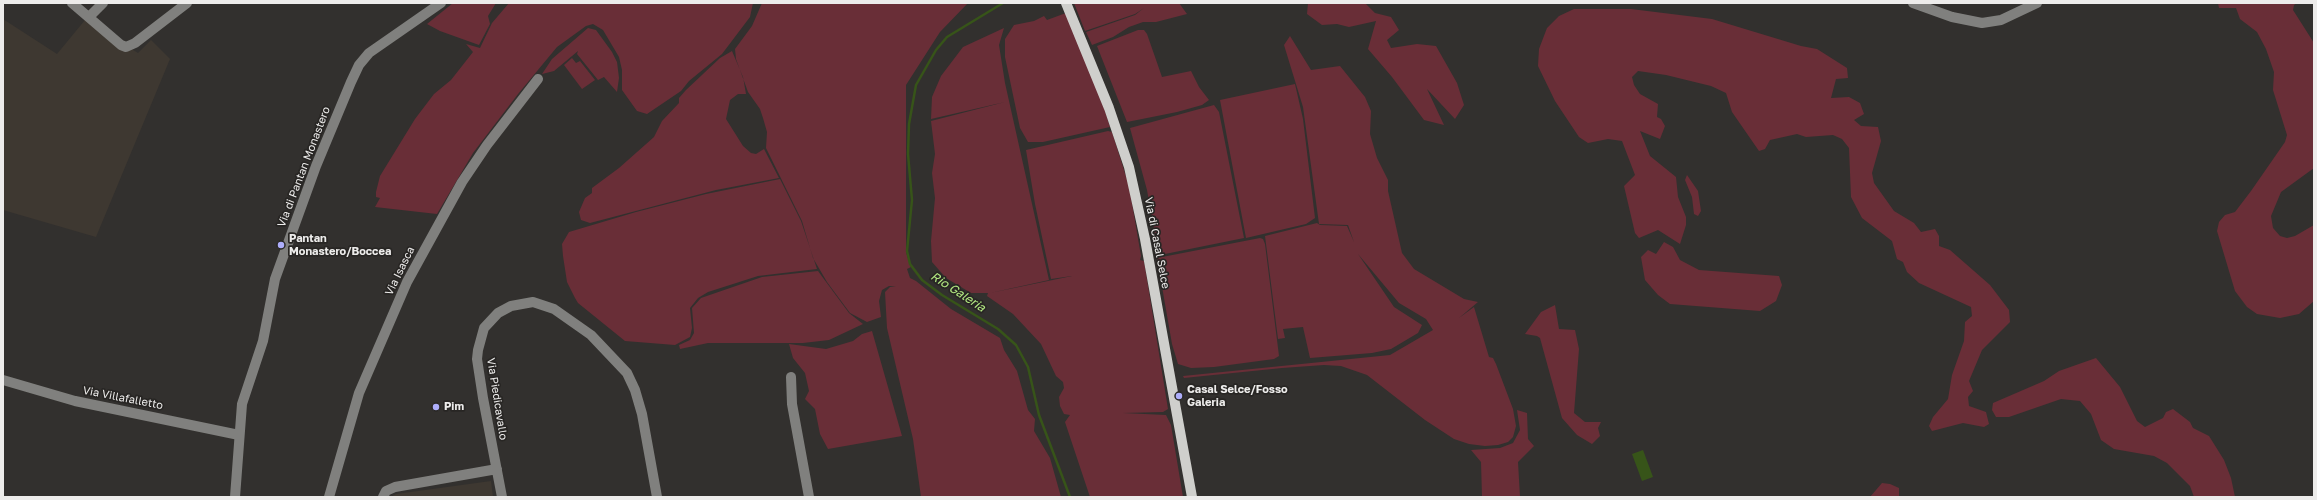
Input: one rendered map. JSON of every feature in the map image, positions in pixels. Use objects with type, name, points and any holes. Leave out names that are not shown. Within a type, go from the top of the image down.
[{"type":"main road","name":"Via di Casal Selce","points":[[1066,3],[1109,108],[1129,167],[1147,247],[1192,497]]},
{"type":"street","points":[[72,3],[121,45],[128,47],[187,3]]},
{"type":"street","points":[[89,18],[103,3]]},
{"type":"street","name":"Via di Pantan Monastero","points":[[235,497],[242,404],[263,341],[276,273],[316,166],[351,82],[359,65],[369,53],[441,3]]},
{"type":"street","points":[[1913,3],[1958,19],[1982,23],[2001,20],[2037,3]]},
{"type":"street","name":"Via Isasca","points":[[329,497],[359,393],[407,282],[462,182],[487,144],[538,79]]},
{"type":"street","name":"Via Piedicavallo","points":[[502,497],[483,398],[477,358],[478,350],[484,328],[498,313],[516,304],[535,302],[554,308],[591,335],[627,374],[635,390],[642,414],[657,497]]},
{"type":"street","points":[[791,377],[792,404],[809,497]]},
{"type":"street","name":"Via Villafalletto","points":[[3,380],[75,401],[239,435]]},
{"type":"street","points":[[383,497],[386,491],[395,487],[497,469]]},
{"type":"shaded area","points":[[453,3],[496,3],[488,16],[490,24],[479,45],[440,31],[427,24]]},
{"type":"shaded area","points":[[509,3],[753,3],[750,17],[722,54],[689,81],[681,91],[647,114],[637,111],[622,90],[622,70],[619,57],[603,30],[593,24],[586,26],[557,47],[518,94],[473,153],[437,214],[375,207],[380,198],[376,197],[376,192],[380,176],[415,119],[434,94],[451,80],[473,52],[466,44],[480,48],[492,23]]},
{"type":"shaded area","points":[[762,3],[968,3],[940,32],[906,85],[906,252],[911,267],[907,269],[910,278],[916,281],[951,309],[1000,338],[1004,350],[1017,371],[1028,410],[1035,419],[1034,431],[1050,458],[1061,497],[921,497],[913,439],[887,328],[885,292],[890,287],[896,286],[889,286],[882,290],[879,301],[881,317],[867,322],[850,313],[827,282],[813,258],[802,221],[766,148],[767,132],[760,109],[748,92],[736,59],[735,49],[752,26]]},
{"type":"shaded area","points":[[1074,3],[1179,3],[1187,14],[1156,22],[1143,22],[1129,27],[1113,37],[1092,45],[1086,32],[1135,15],[1144,8],[1135,14],[1085,31]]},
{"type":"shaded area","points":[[1308,3],[1365,3],[1375,13],[1391,17],[1399,30],[1387,40],[1391,48],[1417,44],[1436,46],[1457,83],[1464,105],[1455,119],[1427,89],[1444,125],[1424,120],[1392,77],[1368,49],[1376,21],[1349,27],[1337,24],[1322,25],[1307,14]]},
{"type":"shaded area","points":[[2218,3],[2297,3],[2294,5],[2293,10],[2314,43],[2314,168],[2281,192],[2271,216],[2273,228],[2280,236],[2287,238],[2295,236],[2314,225],[2314,301],[2299,314],[2280,318],[2257,314],[2247,307],[2235,291],[2217,231],[2219,222],[2225,215],[2235,212],[2251,191],[2285,142],[2287,135],[2273,90],[2274,72],[2266,49],[2257,32],[2240,19],[2236,8],[2219,8]]},
{"type":"shaded area","points":[[1574,9],[1631,9],[1712,19],[1801,46],[1817,49],[1847,68],[1848,78],[1836,79],[1831,98],[1849,97],[1860,103],[1864,114],[1854,120],[1861,126],[1878,127],[1881,141],[1872,173],[1874,183],[1894,211],[1914,223],[1921,232],[1935,229],[1939,236],[1939,246],[1950,250],[1990,285],[2009,310],[2010,322],[1982,350],[1969,381],[1973,391],[1968,397],[1969,406],[1986,412],[1989,424],[1984,427],[1963,423],[1932,431],[1929,426],[1933,417],[1948,399],[1952,375],[1964,341],[1965,322],[1972,316],[1971,307],[1919,283],[1907,272],[1903,262],[1897,259],[1892,241],[1862,218],[1851,197],[1849,148],[1842,139],[1833,135],[1806,137],[1797,134],[1770,140],[1765,149],[1759,151],[1732,112],[1726,93],[1711,86],[1666,75],[1638,71],[1632,77],[1634,85],[1640,94],[1658,104],[1657,117],[1661,119],[1665,126],[1660,139],[1640,131],[1650,156],[1676,177],[1678,197],[1686,217],[1686,225],[1680,244],[1658,230],[1639,238],[1635,233],[1624,186],[1635,175],[1622,141],[1608,139],[1588,143],[1579,137],[1555,101],[1538,66],[1539,49],[1547,28],[1559,16]]},
{"type":"shaded area","points":[[1066,13],[1098,88],[1110,127],[1043,142],[1028,142],[1020,128],[1005,57],[1005,39],[1014,25],[1034,21],[1044,16],[1047,20]]},
{"type":"shaded area","points":[[3,19],[57,54],[85,20],[138,53],[151,40],[170,59],[96,237],[3,210]]},
{"type":"shaded area","points":[[588,28],[596,30],[612,52],[617,62],[619,78],[617,92],[604,77],[598,80],[577,54],[578,51],[554,71],[542,74],[552,59]]},
{"type":"shaded area","points":[[1004,28],[999,45],[1005,83],[1049,280],[990,293],[1072,276],[1051,279],[1035,204],[1026,150],[1108,131],[1112,132],[1129,186],[1141,256],[1140,260],[1144,261],[1168,409],[1163,412],[1123,413],[1166,415],[1171,425],[1183,497],[1090,497],[1065,422],[1070,415],[1064,414],[1060,406],[1059,397],[1064,388],[1063,382],[1056,376],[1041,344],[1013,314],[987,296],[988,293],[971,293],[946,278],[932,262],[931,241],[935,198],[932,173],[935,154],[931,121],[1005,102],[931,119],[932,97],[941,76],[963,47]]},
{"type":"shaded area","points":[[1138,30],[1144,30],[1147,34],[1162,77],[1191,71],[1199,87],[1209,100],[1202,105],[1177,112],[1127,122],[1097,46]]},
{"type":"shaded area","points":[[1290,36],[1311,70],[1340,66],[1365,97],[1371,111],[1370,134],[1377,158],[1388,180],[1388,191],[1402,253],[1414,269],[1464,299],[1478,302],[1459,318],[1474,307],[1489,357],[1493,358],[1496,364],[1513,409],[1516,426],[1513,437],[1508,442],[1498,445],[1485,446],[1469,444],[1454,439],[1425,420],[1367,375],[1341,366],[1324,365],[1282,368],[1184,378],[1183,376],[1390,355],[1433,330],[1426,319],[1399,303],[1358,254],[1394,307],[1422,325],[1418,333],[1391,349],[1372,353],[1310,358],[1303,327],[1283,329],[1285,338],[1278,339],[1265,236],[1317,223],[1320,225],[1347,226],[1354,242],[1348,225],[1319,224],[1303,107],[1284,45]]},
{"type":"shaded area","points":[[732,51],[743,77],[746,94],[738,94],[730,100],[726,119],[743,146],[751,153],[756,154],[764,149],[779,178],[716,190],[590,223],[581,220],[579,212],[585,198],[592,193],[592,188],[619,168],[654,137],[662,121],[679,103],[679,98],[686,90],[720,58]]},
{"type":"shaded area","points":[[572,58],[576,63],[580,61],[595,80],[582,89],[564,65]]},
{"type":"shaded area","points":[[1295,84],[1303,119],[1315,218],[1306,224],[1246,238],[1220,100]]},
{"type":"shaded area","points":[[1214,105],[1219,112],[1244,238],[1160,255],[1158,252],[1147,190],[1130,128]]},
{"type":"shaded area","points":[[1687,175],[1698,191],[1701,211],[1698,216],[1694,214],[1692,197],[1685,180]]},
{"type":"shaded area","points":[[780,179],[801,221],[817,269],[758,276],[708,292],[698,298],[690,308],[692,328],[690,337],[675,345],[625,341],[578,303],[575,298],[567,282],[563,256],[562,244],[569,232],[636,212],[706,194]]},
{"type":"shaded area","points":[[1260,238],[1263,239],[1265,244],[1279,356],[1274,359],[1214,367],[1191,368],[1178,364],[1172,344],[1157,258]]},
{"type":"shaded area","points":[[1664,242],[1673,247],[1680,260],[1699,270],[1779,276],[1782,285],[1776,301],[1760,311],[1670,304],[1658,295],[1645,280],[1641,257],[1648,250],[1656,254]]},
{"type":"shaded area","points":[[818,271],[849,313],[863,324],[829,340],[803,343],[708,343],[680,349],[679,345],[690,340],[694,333],[692,308],[701,298],[762,277]]},
{"type":"shaded area","points":[[1555,305],[1559,329],[1575,330],[1579,349],[1574,413],[1585,422],[1601,422],[1598,428],[1600,436],[1592,444],[1577,435],[1562,418],[1540,338],[1525,334],[1541,312]]},
{"type":"shaded area","points":[[872,331],[902,436],[828,449],[820,434],[815,409],[805,399],[809,391],[805,373],[793,358],[789,344],[826,349],[853,341],[862,334]]},
{"type":"shaded area","points":[[2096,358],[2120,387],[2137,421],[2145,427],[2163,418],[2166,412],[2173,409],[2190,422],[2193,428],[2209,436],[2224,460],[2231,478],[2235,497],[2194,497],[2190,486],[2167,463],[2154,456],[2114,449],[2101,440],[2091,414],[2080,401],[2061,399],[2009,417],[1996,417],[1992,410],[1993,403],[2044,381],[2059,371]]},
{"type":"shaded area","points":[[1517,410],[1527,413],[1528,439],[1534,446],[1518,462],[1520,497],[1482,497],[1481,462],[1471,450],[1500,448],[1513,443],[1520,430]]},
{"type":"shaded area","points":[[1643,450],[1653,477],[1642,481],[1632,454]]},
{"type":"shaded area","points":[[491,481],[493,497],[391,497],[396,494]]},
{"type":"shaded area","points":[[1882,483],[1890,484],[1899,488],[1899,497],[1870,497]]},
{"type":"waterway","name":"Rio Galeria","points":[[1003,3],[947,37],[936,50],[916,85],[909,124],[908,154],[912,200],[907,251],[910,264],[922,280],[942,295],[998,329],[1016,345],[1028,367],[1039,415],[1070,497]]},
{"type":"place","name":"Pantan Monastero/Boccea","points":[[281,245]]},
{"type":"place","name":"Casal Selce/Fosso Galeria","points":[[1179,396]]},
{"type":"place","name":"Pim","points":[[436,407]]}]
